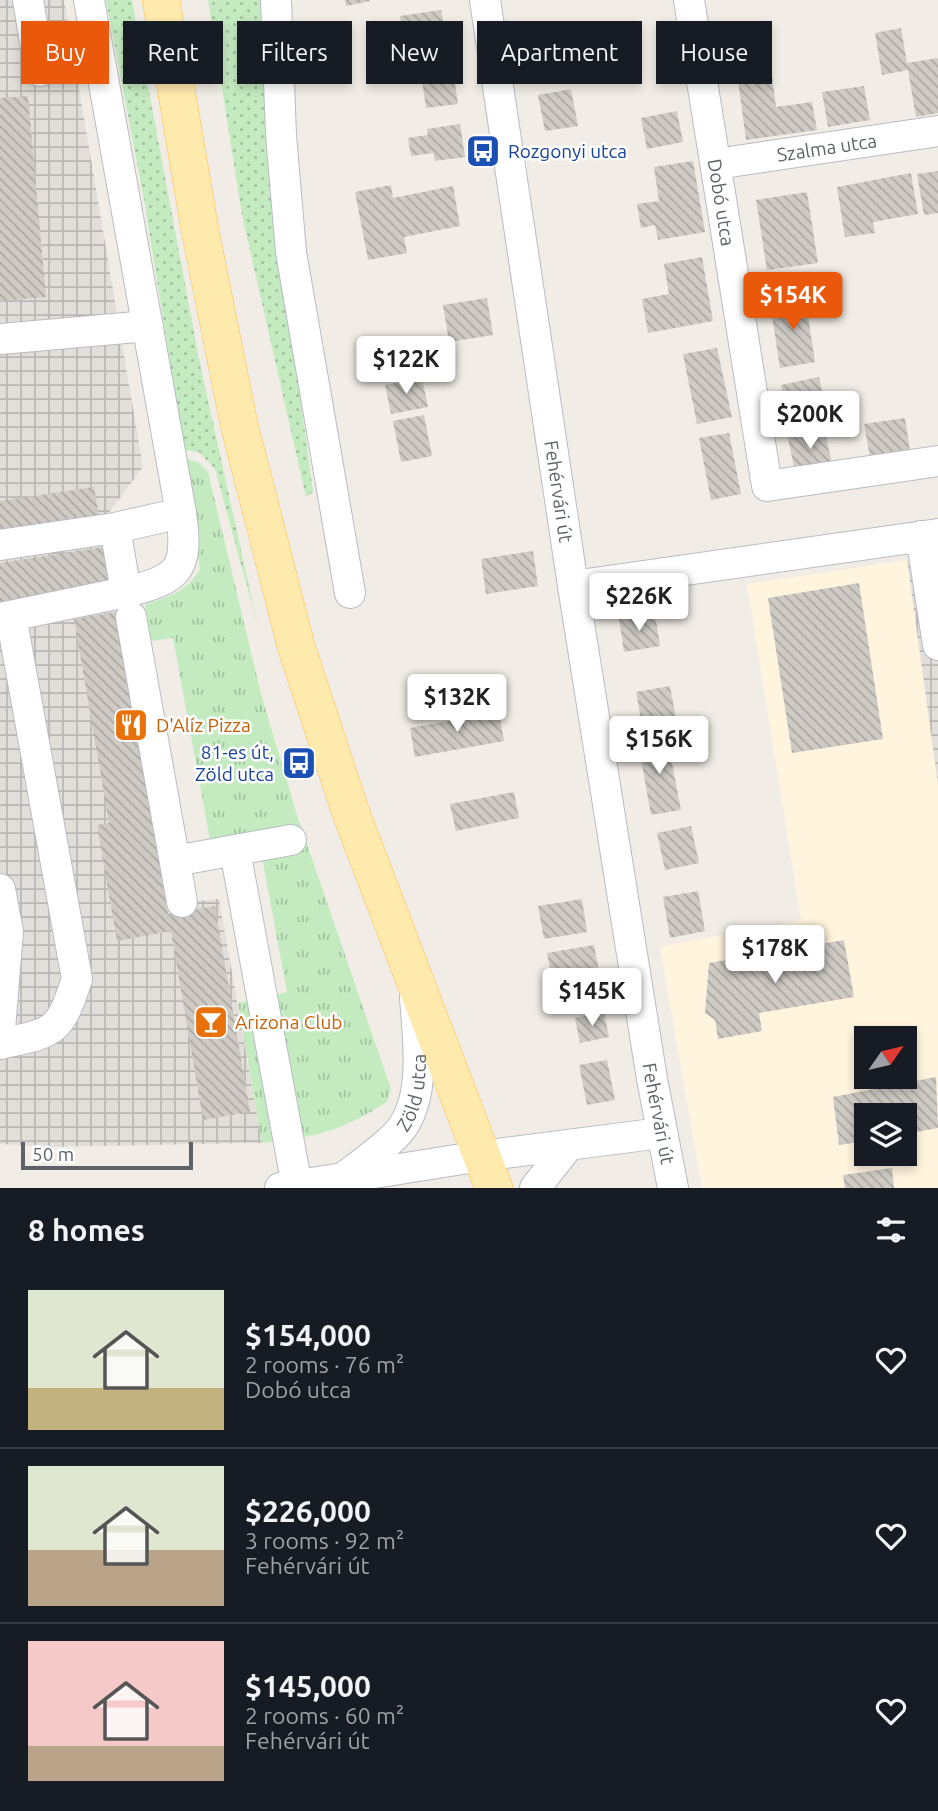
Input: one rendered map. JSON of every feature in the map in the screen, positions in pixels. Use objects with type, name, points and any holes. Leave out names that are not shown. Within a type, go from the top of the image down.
[{"type":"main road","points":[[161,0],[200,230],[239,424],[296,646],[351,813],[488,1172]]},
{"type":"street","points":[[29,0],[32,21]]},
{"type":"street","points":[[0,1044],[46,1034],[64,1019],[77,979],[5,617],[129,604],[168,580],[179,570],[184,555],[181,513],[89,0]]},
{"type":"street","points":[[276,0],[281,135],[291,252],[350,593]]},
{"type":"street","name":"Fehérvári út","points":[[485,0],[573,586],[661,1133],[673,1188]]},
{"type":"street","name":"Dobó utca","points":[[689,0],[767,485],[938,461]]},
{"type":"street","name":"Szalma utca","points":[[716,164],[938,131]]},
{"type":"street","points":[[0,339],[148,326]]},
{"type":"street","points":[[0,545],[115,528],[181,513]]},
{"type":"street","points":[[115,528],[182,901]]},
{"type":"street","points":[[573,586],[930,535],[938,645]]},
{"type":"street","points":[[175,861],[291,840]]},
{"type":"street","points":[[235,851],[288,1187],[341,1180],[488,1172],[569,1145],[661,1133]]},
{"type":"street","points":[[0,889],[8,932],[0,1029]]},
{"type":"street","name":"Zöld utca","points":[[341,1180],[397,1135],[410,1116],[418,1048],[413,973]]},
{"type":"street","points":[[535,1188],[569,1145]]},
{"type":"shaded area","points":[[0,0],[64,0],[68,21],[21,21],[21,84],[78,84],[143,467],[107,515],[173,903],[219,899],[262,1143],[48,1147],[0,1144]]},
{"type":"shaded area","points":[[938,555],[938,784],[907,560]]},
{"type":"shaded area","points":[[907,560],[938,784],[938,1188],[702,1188],[660,947],[801,920],[747,584]]},
{"type":"green space","points":[[106,0],[132,0],[136,21],[123,21],[123,84],[148,84],[199,359],[257,623],[215,469],[199,452],[184,450],[145,205]]},
{"type":"green space","points":[[208,0],[262,0],[264,21],[237,21],[237,84],[269,84],[284,276],[313,492],[306,497],[242,215],[221,84],[223,21],[211,21]]},
{"type":"green space","points":[[184,459],[198,462],[208,472],[261,694],[297,815],[391,1089],[387,1102],[355,1120],[341,1127],[298,1138],[262,1143],[238,1003],[287,992],[263,863],[244,836],[210,840],[173,638],[150,641],[145,604],[177,593],[200,569]]},
{"type":"building","points":[[345,0],[370,0],[370,1],[346,6]]},
{"type":"building","points":[[441,10],[443,21],[401,21],[400,16]]},
{"type":"building","points":[[901,28],[907,63],[938,58],[938,113],[916,117],[908,70],[882,75],[875,33]]},
{"type":"building","points":[[772,75],[776,107],[812,102],[817,130],[746,140],[739,84],[772,84]]},
{"type":"building","points":[[422,84],[455,84],[458,104],[426,108]]},
{"type":"building","points":[[864,86],[870,120],[828,127],[822,92]]},
{"type":"building","points":[[571,89],[578,126],[545,131],[538,95]]},
{"type":"building","points":[[28,96],[46,297],[0,301],[0,98]]},
{"type":"building","points":[[677,111],[683,142],[647,149],[641,118]]},
{"type":"building","points":[[460,124],[465,157],[435,161],[433,153],[411,156],[408,138],[428,135],[427,129]]},
{"type":"building","points":[[693,161],[705,232],[658,240],[655,225],[641,228],[637,204],[659,201],[654,167]]},
{"type":"building","points":[[938,171],[938,213],[924,215],[917,174]]},
{"type":"building","points":[[911,173],[918,214],[873,222],[875,233],[845,237],[837,187]]},
{"type":"building","points":[[391,185],[393,198],[453,186],[460,226],[404,237],[407,253],[368,260],[355,192]]},
{"type":"building","points":[[807,192],[818,263],[767,270],[756,200]]},
{"type":"building","points":[[702,257],[713,321],[648,333],[642,299],[669,294],[664,264]]},
{"type":"building","points":[[805,296],[815,362],[780,368],[770,302]]},
{"type":"building","points":[[487,298],[493,335],[449,342],[443,305]]},
{"type":"building","points":[[717,348],[732,417],[697,424],[683,354]]},
{"type":"building","points":[[819,377],[826,411],[787,418],[781,385]]},
{"type":"building","points":[[422,378],[428,407],[391,414],[385,385]]},
{"type":"building","points":[[424,415],[432,456],[401,462],[393,421]]},
{"type":"building","points":[[905,418],[911,457],[871,463],[864,424]]},
{"type":"building","points":[[824,427],[833,468],[796,476],[787,434]]},
{"type":"building","points":[[729,433],[741,494],[711,500],[699,438]]},
{"type":"building","points":[[94,487],[99,517],[0,532],[0,501]]},
{"type":"building","points":[[104,547],[110,588],[0,604],[0,563]]},
{"type":"building","points":[[533,551],[538,586],[486,594],[481,559]]},
{"type":"building","points":[[859,583],[883,739],[792,753],[768,598]]},
{"type":"building","points":[[116,612],[168,914],[215,906],[250,1112],[203,1120],[171,931],[117,941],[97,825],[109,823],[74,619]]},
{"type":"building","points":[[655,614],[660,646],[624,652],[619,619]]},
{"type":"building","points":[[670,686],[676,719],[642,725],[636,692]]},
{"type":"building","points":[[499,712],[504,741],[415,757],[410,728]]},
{"type":"building","points":[[667,737],[681,810],[651,815],[638,742]]},
{"type":"building","points":[[514,792],[519,818],[456,831],[450,804]]},
{"type":"building","points":[[691,826],[699,863],[665,870],[657,833]]},
{"type":"building","points":[[698,891],[705,931],[670,938],[663,897]]},
{"type":"building","points":[[582,899],[587,932],[544,939],[538,906]]},
{"type":"building","points":[[844,940],[854,997],[759,1013],[762,1031],[718,1039],[715,1020],[705,1013],[709,963]]},
{"type":"building","points":[[594,945],[600,976],[553,984],[547,953]]},
{"type":"building","points":[[604,1012],[609,1037],[580,1043],[575,1018]]},
{"type":"building","points":[[607,1060],[615,1100],[587,1105],[579,1065]]},
{"type":"building","points":[[936,1077],[938,1128],[917,1132],[917,1103],[854,1103],[854,1143],[839,1145],[833,1097],[874,1089],[917,1089],[917,1081]]},
{"type":"building","points":[[892,1168],[894,1188],[845,1188],[843,1175]]},
{"type":"place","name":"Rozgonyi utca","points":[[483,151]]},
{"type":"place","name":"D'Alíz Pizza","points":[[131,725]]},
{"type":"place","name":"81-es út, Zöld utca","points":[[299,763]]},
{"type":"place","name":"Arizona Club","points":[[211,1022]]}]
